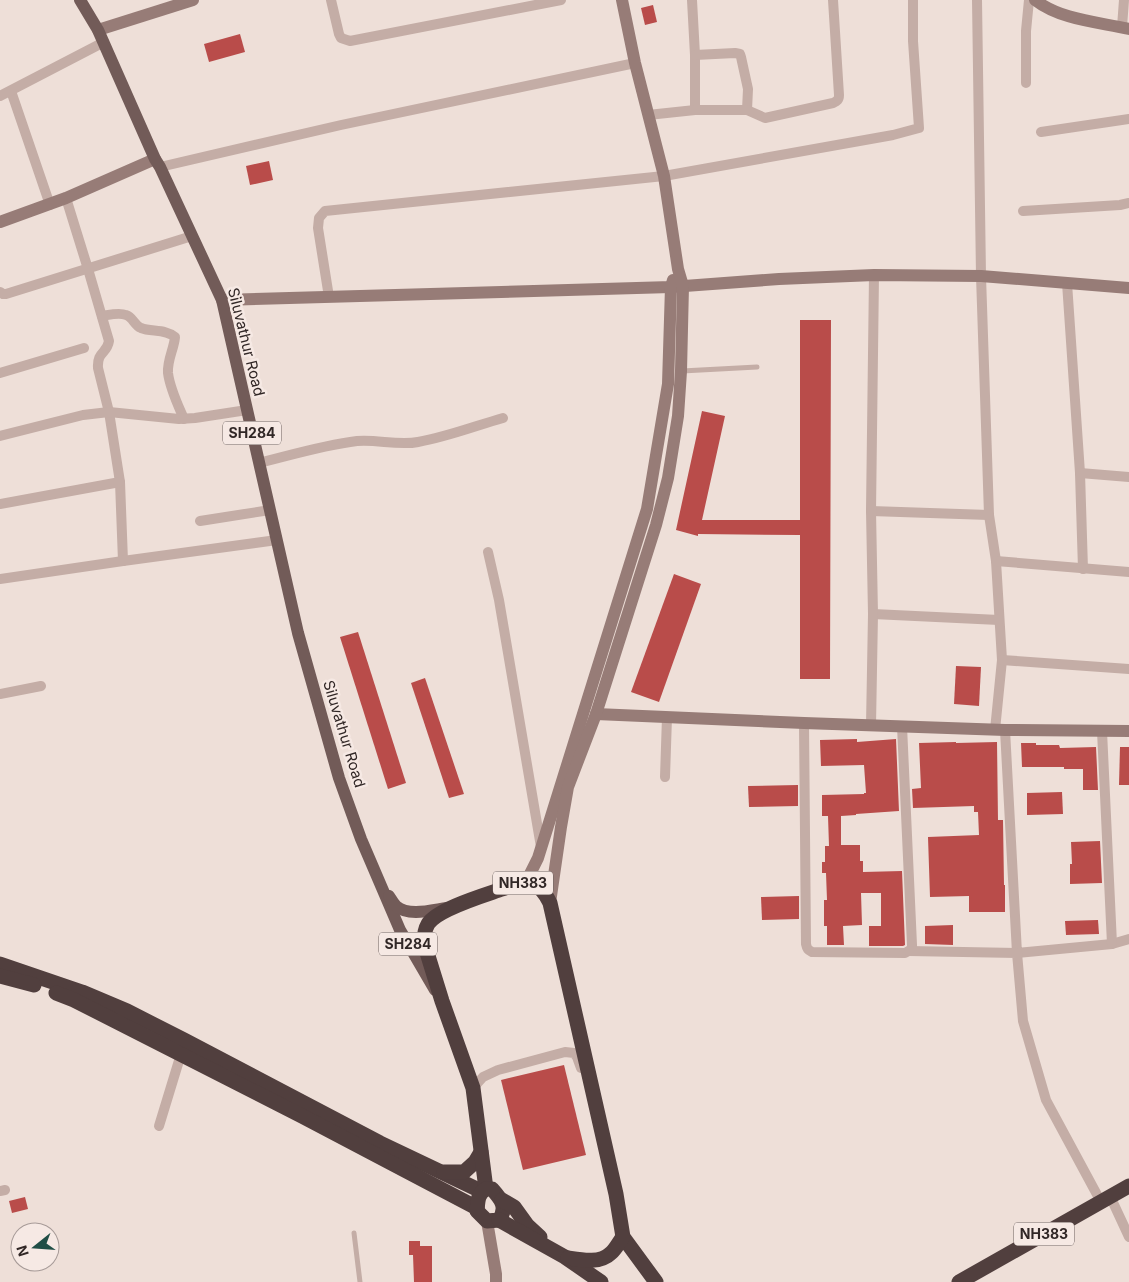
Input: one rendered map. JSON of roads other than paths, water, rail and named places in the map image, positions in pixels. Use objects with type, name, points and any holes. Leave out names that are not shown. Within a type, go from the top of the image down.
[{"type":"highway","name":"NH383","points":[[483,1190],[481,1152],[473,1088],[442,1001],[424,943],[424,935],[428,923],[438,915],[466,902],[526,882],[544,891],[550,903],[616,1194],[623,1237],[656,1282]]},
{"type":"highway","points":[[0,964],[82,992],[127,1011],[380,1143],[483,1190],[492,1189],[502,1200],[514,1207],[527,1225],[559,1254],[580,1260],[603,1258],[611,1253],[623,1237]]},
{"type":"highway","points":[[0,976],[41,987],[74,1000],[311,1120],[478,1208]]},
{"type":"highway","points":[[440,1172],[464,1172],[481,1152]]},
{"type":"highway","name":"NH383","points":[[959,1282],[1129,1186]]},
{"type":"highway","points":[[483,1190],[478,1199],[477,1211],[559,1254],[601,1282]]},
{"type":"highway","points":[[493,1221],[502,1215],[502,1200]]},
{"type":"main road","name":"Siluvathur Road","points":[[80,0],[101,36],[222,300],[298,633],[340,778],[361,839],[400,930],[442,1001]]},
{"type":"main road","points":[[101,36],[193,0]]},
{"type":"main road","points":[[550,903],[568,786],[596,714],[656,525],[668,478],[678,416],[681,371],[677,287],[674,276],[678,269],[664,176],[635,64],[622,0]]},
{"type":"main road","points":[[1035,0],[1040,4],[1080,20],[1125,28]]},
{"type":"main road","points":[[0,222],[50,205],[158,163]]},
{"type":"main road","points":[[222,300],[677,287],[779,278],[874,276],[981,276],[1129,288]]},
{"type":"main road","points":[[526,882],[538,858],[647,509],[668,384],[677,287]]},
{"type":"main road","points":[[633,554],[644,561]]},
{"type":"main road","points":[[596,714],[1000,730],[1129,731]]},
{"type":"main road","name":"Siluvathur Road","points":[[380,884],[396,906],[407,912],[425,912],[454,907]]},
{"type":"main road","points":[[493,1221],[496,1282]]},
{"type":"street","points":[[331,0],[339,34],[341,38],[350,41],[561,0]]},
{"type":"street","points":[[692,0],[696,56],[695,110]]},
{"type":"street","points":[[648,115],[695,110],[747,110],[765,118],[833,103],[839,99],[833,0]]},
{"type":"street","points":[[330,297],[318,228],[319,218],[325,211],[664,176],[893,135],[919,128],[913,42],[913,0]]},
{"type":"street","points":[[977,0],[981,276],[989,515],[996,561],[1002,660],[1000,730],[1023,1021],[1046,1100],[1129,1237]]},
{"type":"street","points":[[1026,83],[1026,31],[1029,0]]},
{"type":"street","points":[[1124,0],[1125,28]]},
{"type":"street","points":[[0,96],[101,36]]},
{"type":"street","points":[[696,56],[740,54],[748,89],[747,110]]},
{"type":"street","points":[[158,163],[635,64]]},
{"type":"street","points":[[11,91],[50,205]]},
{"type":"street","points":[[1041,132],[1129,119]]},
{"type":"street","points":[[66,198],[108,337],[108,345],[99,356],[97,362],[109,412],[120,482],[123,560]]},
{"type":"street","points":[[1023,211],[1129,203]]},
{"type":"street","points":[[0,292],[6,294],[192,236]]},
{"type":"street","points":[[871,725],[874,276]]},
{"type":"street","points":[[1067,283],[1080,473],[1083,569]]},
{"type":"street","points":[[102,316],[129,315],[137,326],[171,333],[175,337],[168,373],[173,392],[184,419]]},
{"type":"street","points":[[0,373],[84,348]]},
{"type":"street","points":[[0,436],[83,416],[109,412],[184,419],[247,410]]},
{"type":"street","points":[[259,463],[329,446],[359,441],[404,444],[418,442],[452,434],[503,418]]},
{"type":"street","points":[[1080,473],[1129,477]]},
{"type":"street","points":[[0,504],[120,482]]},
{"type":"street","points":[[200,521],[270,510]]},
{"type":"street","points":[[871,510],[989,515]]},
{"type":"street","points":[[0,579],[123,560],[277,540]]},
{"type":"street","points":[[488,552],[499,600],[541,848]]},
{"type":"street","points":[[996,561],[1129,572]]},
{"type":"street","points":[[872,614],[999,620]]},
{"type":"street","points":[[1002,660],[1129,669]]},
{"type":"street","points":[[0,694],[41,686]]},
{"type":"street","points":[[665,777],[667,717]]},
{"type":"street","points":[[804,723],[807,948],[809,951],[1017,953],[1112,944],[1129,939]]},
{"type":"street","points":[[902,726],[912,945],[912,949],[909,951]]},
{"type":"street","points":[[1102,731],[1112,944]]},
{"type":"street","points":[[473,1088],[483,1077],[498,1070],[565,1052],[574,1053],[580,1062],[592,1111],[601,1131]]},
{"type":"street","points":[[158,1126],[181,1054]]},
{"type":"lane","points":[[681,371],[757,367]]},
{"type":"lane","points":[[354,1233],[360,1282]]}]
